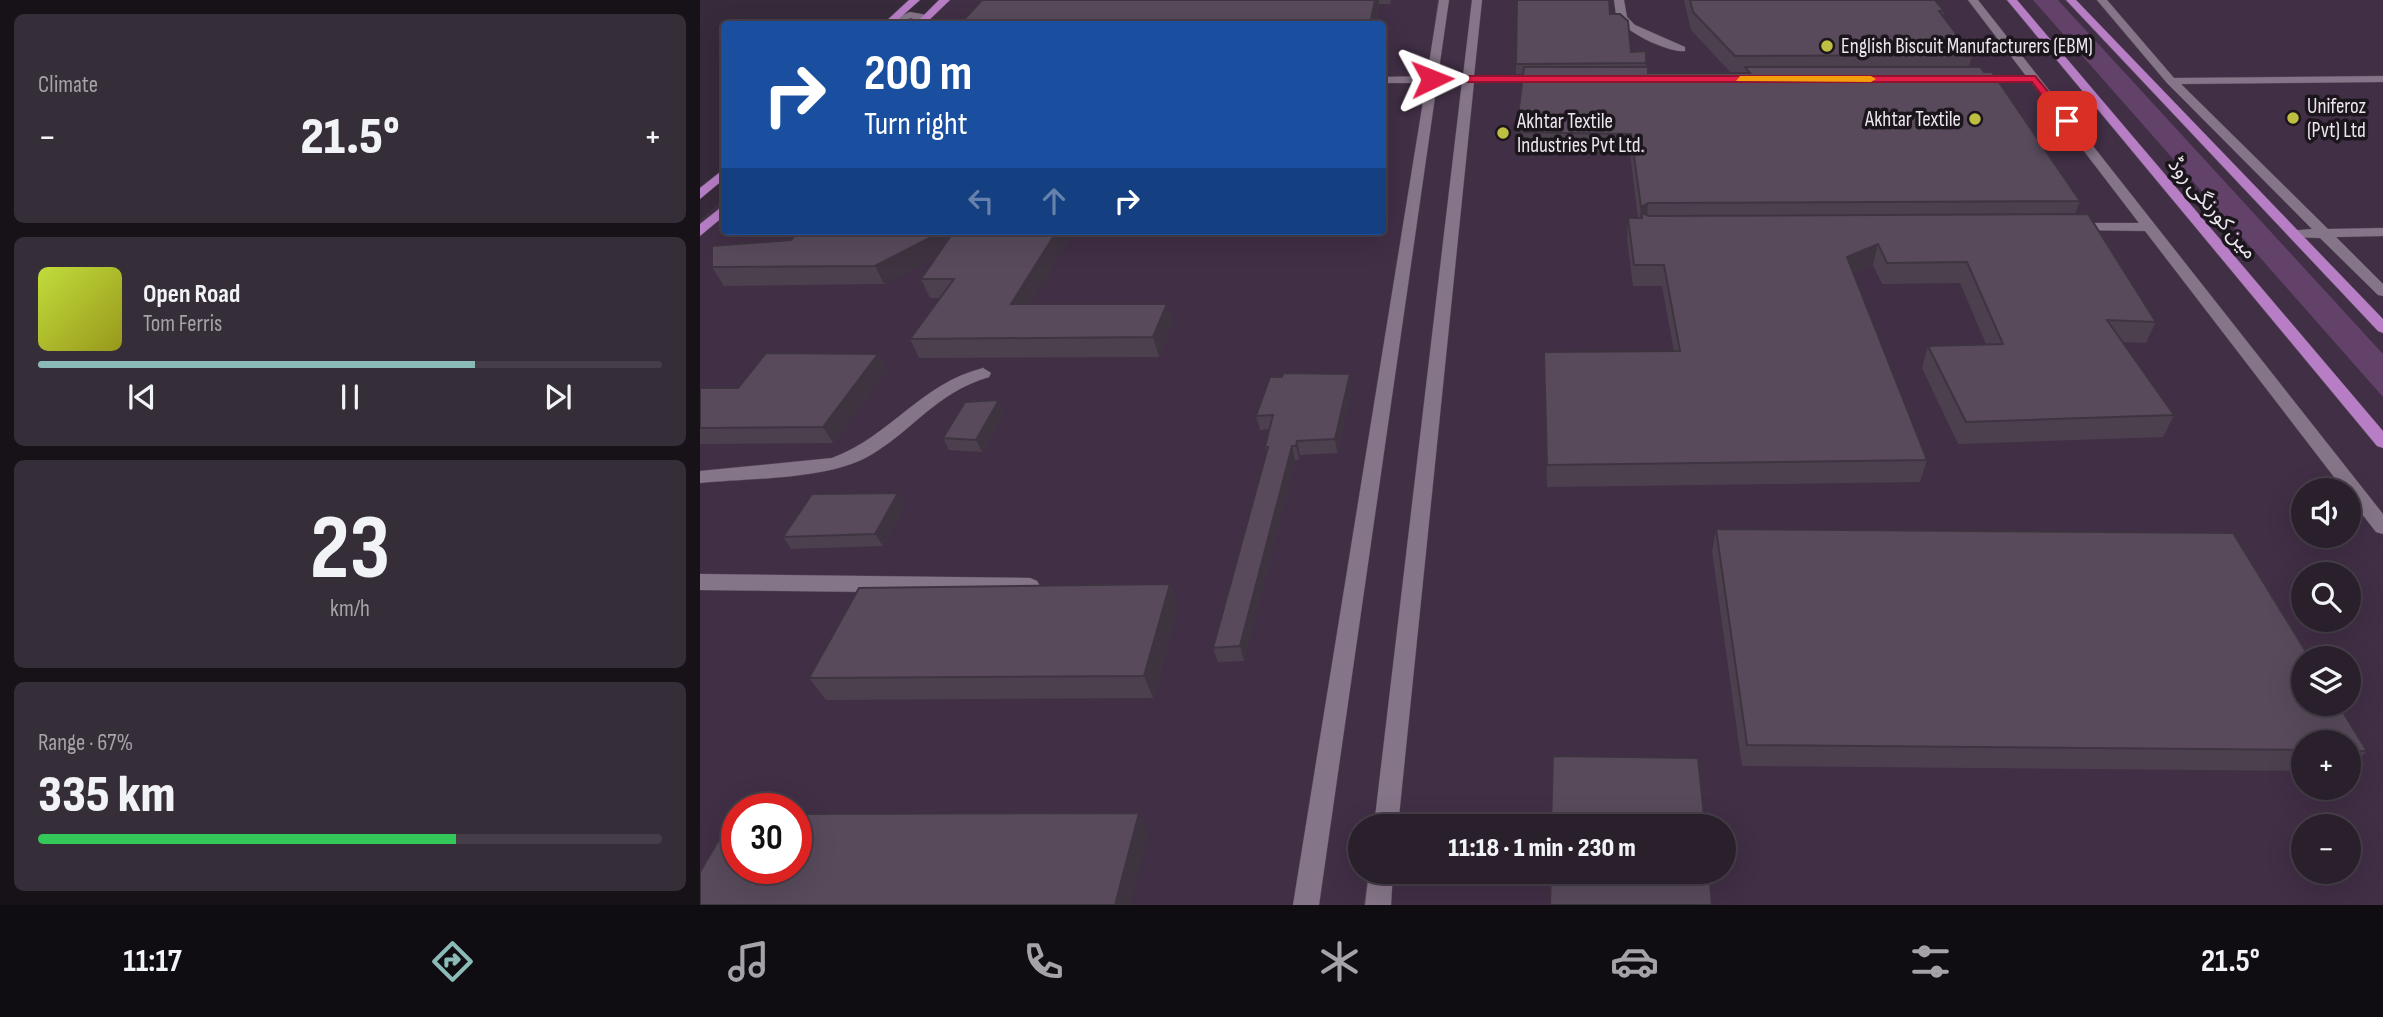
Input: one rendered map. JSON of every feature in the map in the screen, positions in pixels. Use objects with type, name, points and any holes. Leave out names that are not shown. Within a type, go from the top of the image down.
[{"type":"main road","name":"مین کورنگی روڈ","points":[[2012,0],[2383,442]]},
{"type":"main road","name":"مین کورنگی روڈ","points":[[2071,0],[2383,328]]},
{"type":"main road","points":[[891,21],[912,3]]},
{"type":"main road","points":[[924,21],[941,4]]},
{"type":"main road","points":[[700,195],[721,176]]},
{"type":"main road","points":[[700,232],[721,212]]},
{"type":"street","points":[[1306,905],[1444,0]]},
{"type":"street","points":[[1387,814],[1477,0]]},
{"type":"street","points":[[1619,0],[1623,18],[1629,24],[1665,44],[1681,49]]},
{"type":"street","points":[[1973,0],[2383,527]]},
{"type":"street","points":[[2102,0],[2171,81],[2383,292]]},
{"type":"street","points":[[912,3],[915,12],[941,4]]},
{"type":"street","points":[[896,21],[915,15],[923,17],[922,21]]},
{"type":"street","points":[[1386,80],[1565,78]]},
{"type":"street","points":[[1965,79],[2035,79]]},
{"type":"street","points":[[2171,81],[2383,79]]},
{"type":"street","points":[[2065,227],[2149,227]]},
{"type":"street","points":[[2294,234],[2383,232]]},
{"type":"street","points":[[700,477],[834,464],[854,458],[876,445],[939,392],[983,373]]},
{"type":"street","points":[[700,582],[1030,586]]},
{"type":"street","points":[[1378,905],[1380,884]]},
{"type":"shaded area","points":[[939,0],[2383,0],[2383,905],[700,905],[700,220],[721,201],[721,235],[1386,235],[1386,21],[917,21]]},
{"type":"shaded area","points":[[2033,0],[2058,0],[2383,354],[2383,397]]},
{"type":"building","points":[[982,0],[1375,0],[1371,21],[963,21]]},
{"type":"building","points":[[1517,0],[1609,0],[1610,14],[1620,14],[1628,21],[1631,52],[1646,51],[1646,63],[1516,64]]},
{"type":"building","name":"English Biscuit Manufacturers (EBM)","points":[[1690,0],[1935,0],[1944,11],[1939,11],[1972,55],[1735,56],[1693,12]]},
{"type":"building","points":[[1524,67],[1648,67],[1648,73],[1750,73],[1745,67],[1980,67],[1984,72],[1992,72],[2080,201],[1648,203],[1641,207],[1631,134],[1516,132]]},
{"type":"building","points":[[1642,213],[1649,216],[2088,214],[2156,322],[2107,320],[2174,415],[1966,422],[1928,346],[2003,344],[1967,262],[1887,263],[1878,244],[1847,257],[1927,460],[1547,465],[1544,352],[1680,351],[1664,265],[1634,265],[1628,218],[1642,218]]},
{"type":"building","points":[[795,235],[935,235],[875,266],[712,267],[712,246],[791,240]]},
{"type":"building","points":[[951,235],[1054,235],[1011,304],[1167,304],[1153,337],[910,339],[954,279],[921,279]]},
{"type":"building","points":[[766,353],[878,354],[823,427],[700,428],[700,388],[738,388]]},
{"type":"building","points":[[1283,373],[1350,374],[1335,439],[1297,441],[1296,446],[1292,446],[1240,646],[1213,648],[1268,447],[1265,447],[1273,415],[1256,416],[1270,377],[1282,377]]},
{"type":"building","points":[[999,400],[976,440],[943,438],[965,402]]},
{"type":"building","points":[[898,493],[875,534],[783,537],[812,494]]},
{"type":"building","points":[[1716,529],[2233,533],[2291,627],[2291,632],[2294,632],[2303,646],[2291,646],[2291,716],[2345,716],[2354,730],[2291,730],[2291,750],[1747,745]]},
{"type":"building","points":[[1170,584],[1144,676],[809,678],[859,588]]},
{"type":"building","points":[[1553,756],[1698,758],[1704,814],[1551,814]]},
{"type":"building","points":[[1139,813],[1115,905],[700,905],[700,872],[721,836],[721,884],[812,884],[812,814]]},
{"type":"building","points":[[1551,884],[1710,884],[1712,905],[1550,905]]},
{"type":"slow traffic","points":[[1740,79],[1871,79]]},
{"type":"place","name":"English Biscuit Manufacturers (EBM)","points":[[1827,46]]},
{"type":"place","name":"Uniferoz (Pvt) Ltd","points":[[2293,118]]},
{"type":"place","name":"Akhtar Textile","points":[[1975,119]]},
{"type":"place","name":"Akhtar Textile Industries Pvt Ltd.","points":[[1503,133]]},
{"type":"route","points":[[1432,79],[2035,79],[2067,121]]}]
